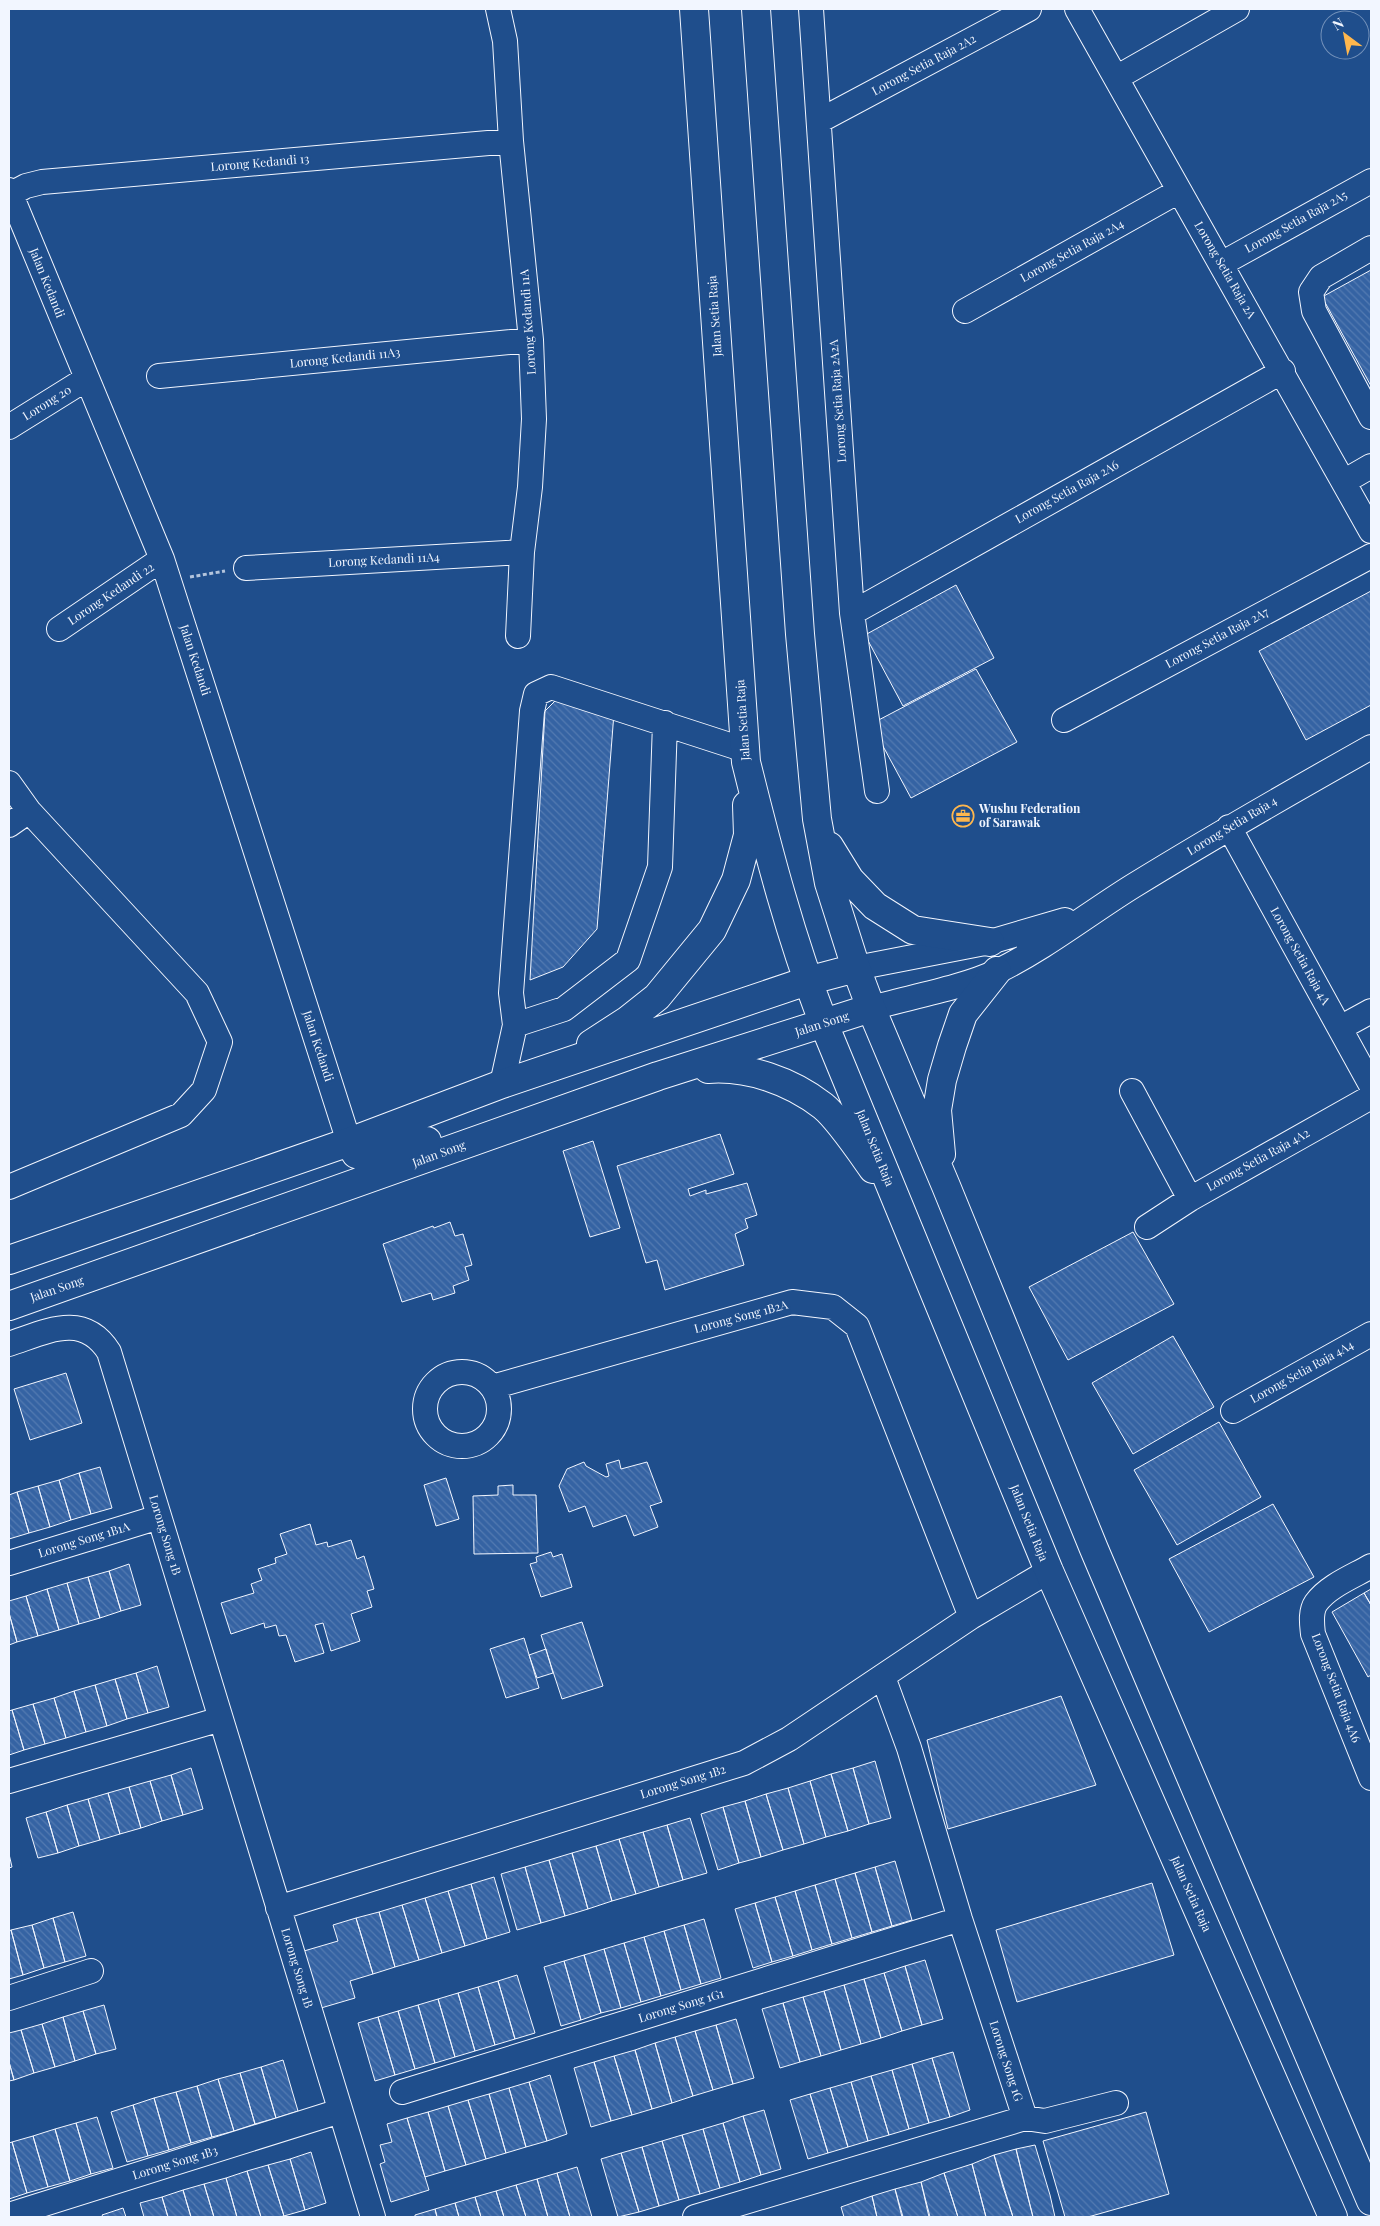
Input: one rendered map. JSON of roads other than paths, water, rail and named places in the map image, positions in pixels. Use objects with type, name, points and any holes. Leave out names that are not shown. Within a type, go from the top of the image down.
[{"type":"main road","name":"Jalan Setia Raja","points":[[694,9],[745,756],[776,883],[807,981],[824,1024],[1049,1571],[1333,2217]]},
{"type":"main road","points":[[756,9],[800,634],[817,819],[829,883],[871,1008],[946,1186],[1094,1549],[1370,2199]]},
{"type":"main road","points":[[556,1066],[628,1020],[657,997],[712,930],[736,880],[748,835],[745,756]]},
{"type":"main road","points":[[817,819],[831,850],[850,880],[875,906],[913,930],[990,942]]},
{"type":"main road","points":[[9,1260],[349,1142],[502,1084],[807,981],[856,968]]},
{"type":"main road","points":[[946,1186],[939,1141],[937,1110],[942,1080],[963,1014],[997,971]]},
{"type":"main road","name":"Jalan Song","points":[[9,1306],[658,1076],[871,1008]]},
{"type":"main road","points":[[658,1076],[710,1069],[744,1070],[785,1083],[823,1106],[859,1150],[899,1205]]},
{"type":"main road","points":[[349,1142],[356,1154],[365,1157],[449,1135],[529,1122]]},
{"type":"street","name":"Lorong Kedandi 11A","points":[[498,9],[504,41],[511,141],[531,340],[533,429],[530,487],[522,552],[518,636]]},
{"type":"street","name":"Lorong Setia Raja 2A2A","points":[[811,9],[852,613],[877,791]]},
{"type":"street","name":"Lorong Setia Raja 2A2","points":[[820,121],[1029,9]]},
{"type":"street","name":"Lorong Setia Raja 2A","points":[[1077,9],[1345,481],[1371,531]]},
{"type":"street","points":[[1116,78],[1237,9]]},
{"type":"street","name":"Lorong Kedandi 13","points":[[9,192],[42,182],[511,141]]},
{"type":"street","name":"Lorong Setia Raja 2A5","points":[[1221,264],[1371,181]]},
{"type":"street","name":"Lorong Setia Raja 2A4","points":[[965,311],[1180,191]]},
{"type":"street","name":"Jalan Kedandi","points":[[9,192],[162,559],[349,1142]]},
{"type":"street","points":[[1371,248],[1321,277],[1311,292],[1314,311],[1371,417]]},
{"type":"street","name":"Lorong Kedandi 11A3","points":[[159,376],[531,340]]},
{"type":"street","name":"Lorong Setia Raja 2A6","points":[[852,613],[1283,371]]},
{"type":"street","name":"Lorong 20","points":[[9,428],[86,379]]},
{"type":"street","points":[[1345,481],[1371,466]]},
{"type":"street","name":"Lorong Kedandi 11A4","points":[[246,568],[522,552]]},
{"type":"street","name":"Lorong Setia Raja 2A7","points":[[1064,720],[1371,556]]},
{"type":"street","name":"Lorong Kedandi 22","points":[[59,628],[162,559]]},
{"type":"street","points":[[502,1084],[515,1025],[511,993],[532,711],[536,694],[551,687],[665,723],[745,756]]},
{"type":"street","points":[[515,1025],[564,1009],[628,960],[660,867],[665,723]]},
{"type":"street","name":"Lorong Setia Raja 4","points":[[871,1008],[959,984],[997,971],[1065,931],[1095,910],[1229,826],[1371,747]]},
{"type":"street","points":[[9,783],[29,811],[197,993],[220,1042],[204,1090],[181,1115],[9,1187]]},
{"type":"street","points":[[9,825],[29,811]]},
{"type":"street","name":"Lorong Setia Raja 4A","points":[[1229,826],[1371,1085]]},
{"type":"street","name":"Lorong Setia Raja 4","points":[[856,968],[990,942],[1046,927],[1095,910]]},
{"type":"street","points":[[1340,1028],[1371,1011]]},
{"type":"street","points":[[1132,1091],[1190,1199]]},
{"type":"street","name":"Lorong Setia Raja 4A2","points":[[1147,1227],[1190,1199],[1371,1096]]},
{"type":"street","name":"Lorong Song 1B2A","points":[[492,1387],[792,1302],[833,1307],[858,1326],[971,1617]]},
{"type":"street","name":"Lorong Song 1B","points":[[9,1344],[63,1326],[80,1328],[92,1334],[103,1343],[109,1352],[372,2217]]},
{"type":"street","name":"Lorong Setia Raja 4A4","points":[[1233,1411],[1371,1334]]},
{"type":"street","name":"Lorong Song 1B1A","points":[[9,1563],[159,1517]]},
{"type":"street","name":"Lorong Setia Raja 4A6","points":[[1371,1566],[1326,1593],[1316,1604],[1312,1616],[1313,1634],[1371,1778]]},
{"type":"street","name":"Lorong Song 1B2","points":[[278,1908],[744,1763],[789,1739],[971,1617],[1049,1571]]},
{"type":"street","name":"Lorong Song 1G","points":[[695,2217],[1025,2118],[960,1919],[909,1748],[883,1677]]},
{"type":"street","points":[[9,1781],[221,1718]]},
{"type":"street","name":"Lorong Song 1G1","points":[[402,2092],[960,1919]]},
{"type":"street","points":[[9,1998],[91,1971]]},
{"type":"street","points":[[1025,2118],[1046,2121],[1116,2103]]},
{"type":"street","name":"Lorong Song 1B3","points":[[9,2215],[340,2111]]},
{"type":"place","name":"Wushu Federation of Sarawak","points":[[963,816]]}]
